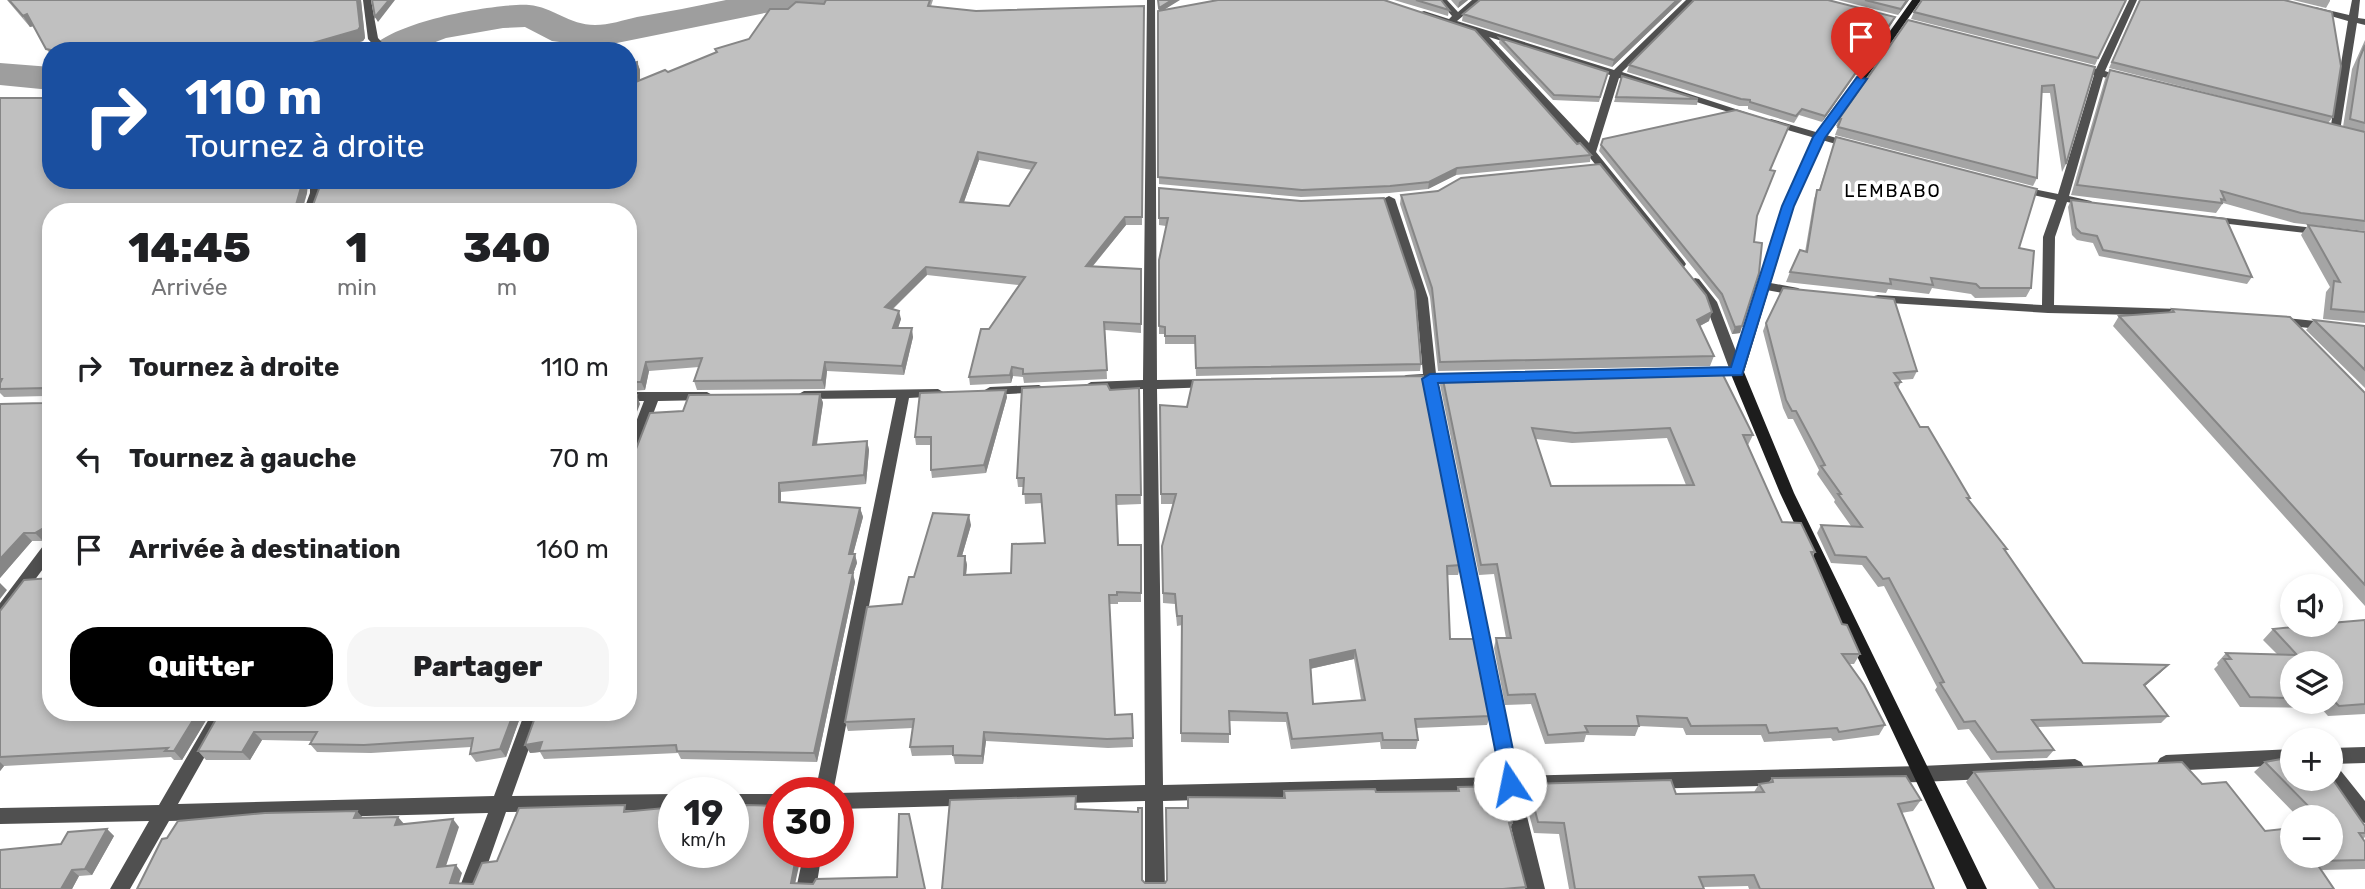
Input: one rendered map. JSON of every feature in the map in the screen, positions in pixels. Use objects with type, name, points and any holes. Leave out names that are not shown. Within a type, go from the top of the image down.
[{"type":"street","points":[[366,0],[373,39],[376,42]]},
{"type":"street","points":[[1152,0],[1159,189],[1150,384],[1155,889]]},
{"type":"street","points":[[1442,0],[1454,19]]},
{"type":"street","points":[[1454,19],[1478,0]]},
{"type":"street","points":[[1591,152],[1616,73],[1691,0]]},
{"type":"street","points":[[1737,372],[1788,206],[1819,137],[1917,0]]},
{"type":"street","points":[[2048,309],[2049,237],[2099,73],[2133,0]]},
{"type":"street","points":[[2323,128],[2340,133],[2359,20],[2356,0]]},
{"type":"street","points":[[2306,8],[2359,20]]},
{"type":"street","points":[[1413,11],[1454,19],[1477,30],[1860,148]]},
{"type":"street","points":[[1477,30],[1591,152],[1711,302],[1787,493],[1977,889]]},
{"type":"street","points":[[2060,63],[2139,83]]},
{"type":"street","points":[[1589,167],[1602,166]]},
{"type":"street","points":[[2008,186],[2062,200],[2104,205]]},
{"type":"street","points":[[1389,199],[1422,298],[1430,379],[1510,784],[1535,889]]},
{"type":"street","points":[[2201,218],[2340,234]]},
{"type":"street","points":[[1765,286],[1806,293]]},
{"type":"street","points":[[1860,298],[2187,314]]},
{"type":"street","points":[[2263,320],[2365,330]]},
{"type":"street","points":[[2287,322],[2307,342]]},
{"type":"street","points":[[1695,373],[1737,372]]},
{"type":"street","points":[[1388,379],[1472,378]]},
{"type":"street","points":[[1081,387],[1220,383]]},
{"type":"street","points":[[792,395],[903,395],[1054,388]]},
{"type":"street","points":[[827,777],[903,395]]},
{"type":"street","points":[[637,438],[653,396]]},
{"type":"street","points":[[637,397],[722,396]]},
{"type":"street","points":[[0,615],[42,558]]},
{"type":"street","points":[[120,889],[217,721]]},
{"type":"street","points":[[469,889],[531,721]]},
{"type":"street","points":[[2343,756],[2365,755]]},
{"type":"street","points":[[2141,764],[2280,758]]},
{"type":"street","points":[[854,801],[1921,774],[2086,767]]},
{"type":"street","points":[[2343,787],[2365,816]]},
{"type":"street","points":[[0,816],[163,814],[501,803],[658,802]]},
{"type":"street","points":[[806,889],[810,868]]},
{"type":"building","points":[[9,0],[357,0],[360,27],[358,30],[316,42],[42,42],[27,14],[23,16]]},
{"type":"building","points":[[372,0],[389,0],[375,17]]},
{"type":"building","points":[[826,0],[930,0],[928,6],[976,11],[1144,6],[1142,217],[1125,217],[1086,266],[1141,269],[1141,324],[1104,322],[1107,370],[1023,374],[1023,369],[1012,367],[1010,375],[969,377],[981,329],[989,329],[1025,277],[926,267],[885,307],[899,311],[893,328],[912,328],[902,366],[825,362],[822,380],[694,381],[702,358],[646,362],[641,382],[637,382],[637,203],[314,203],[319,189],[637,189],[637,62],[638,81],[665,70],[668,72],[717,52],[715,49],[749,39],[770,9],[788,9],[796,2],[824,4]],"holes":[[[978,152],[1036,163],[1009,206],[960,202]]]},
{"type":"building","points":[[1158,0],[1172,0],[1159,8]]},
{"type":"building","points":[[1218,0],[1384,0],[1475,30],[1577,144],[1580,143],[1591,155],[1457,168],[1429,182],[1390,186],[1302,190],[1158,177],[1158,11]]},
{"type":"building","points":[[1416,0],[1441,0],[1449,10]]},
{"type":"building","points":[[1480,0],[1677,0],[1614,60],[1463,14]]},
{"type":"building","points":[[1694,0],[1828,0],[1895,17],[1825,116],[1802,109],[1796,116],[1629,65]]},
{"type":"building","points":[[1865,0],[1907,0],[1901,9]]},
{"type":"building","points":[[1922,0],[2126,0],[2098,58],[1914,12]]},
{"type":"building","points":[[2140,0],[2284,0],[2332,12],[2341,66],[2333,117],[2112,62]]},
{"type":"building","points":[[1908,20],[2095,67],[2066,164],[2054,85],[2042,86],[2037,178],[1838,127],[1839,119]]},
{"type":"building","points":[[1500,38],[1608,72],[1600,97],[1554,95]]},
{"type":"building","points":[[2365,45],[2365,123],[2350,119],[2359,60]]},
{"type":"building","points":[[2110,70],[2365,132],[2365,221],[2301,213],[2221,191],[2225,200],[2221,199],[2222,203],[2077,185]]},
{"type":"building","points":[[1622,76],[1698,99],[1616,97]]},
{"type":"building","points":[[0,98],[42,98],[42,189],[300,189],[297,203],[42,203],[42,388],[0,389]]},
{"type":"building","points":[[1736,110],[1789,126],[1770,170],[1775,171],[1757,216],[1754,242],[1762,243],[1759,273],[1742,326],[1735,327],[1722,294],[1601,145],[1603,139]]},
{"type":"building","points":[[1836,137],[2037,189],[2019,248],[2034,251],[2031,288],[1980,288],[1976,284],[1931,278],[1933,285],[1890,279],[1891,284],[1790,272],[1800,250],[1807,252],[1817,190],[1820,190]]},
{"type":"building","points":[[1600,164],[1706,295],[1712,312],[1697,320],[1714,356],[1440,362],[1432,288],[1401,195],[1438,191],[1461,178]]},
{"type":"building","points":[[1159,188],[1301,201],[1384,198],[1415,291],[1421,364],[1196,368],[1195,336],[1165,336],[1165,327],[1159,326],[1159,260],[1168,218],[1159,218]]},
{"type":"building","points":[[2071,200],[2226,219],[2252,277],[2103,250],[2097,236],[2081,233],[2076,228]]},
{"type":"building","points":[[2308,225],[2365,232],[2365,312],[2331,309],[2334,281],[2340,282]]},
{"type":"building","points":[[1783,288],[1894,299],[1917,371],[1894,373],[1901,382],[1895,383],[1920,427],[1928,427],[1970,498],[1967,498],[2007,549],[2004,549],[2083,663],[2168,665],[2144,685],[2168,716],[2032,720],[2054,750],[1997,752],[1975,721],[1964,722],[1940,683],[1944,682],[1889,578],[1883,579],[1866,557],[1835,555],[1821,525],[1862,527],[1821,466],[1825,465],[1796,411],[1792,411],[1786,400],[1766,323]]},
{"type":"building","points":[[2172,309],[2290,317],[2365,393],[2365,585],[2119,316],[2174,312]]},
{"type":"building","points":[[2314,320],[2365,326],[2365,370]]},
{"type":"building","points":[[1720,369],[1753,435],[1743,435],[1782,522],[1801,523],[1815,552],[1811,552],[1842,624],[1847,625],[1860,654],[1842,654],[1864,685],[1885,725],[1839,732],[1837,728],[1769,733],[1766,725],[1691,726],[1687,718],[1637,716],[1639,726],[1585,726],[1588,732],[1548,735],[1535,694],[1508,695],[1496,638],[1511,638],[1497,564],[1481,565],[1442,375]],"holes":[[[1532,428],[1575,433],[1670,428],[1694,485],[1551,486]]]},
{"type":"building","points":[[1423,376],[1461,565],[1447,566],[1450,639],[1475,639],[1490,716],[1415,719],[1418,740],[1383,740],[1382,733],[1292,739],[1287,713],[1229,711],[1230,734],[1181,733],[1182,616],[1177,616],[1175,594],[1163,593],[1162,546],[1176,494],[1161,494],[1160,405],[1187,407],[1193,380]],"holes":[[[1355,650],[1365,700],[1313,704],[1310,660]]]},
{"type":"building","points":[[1107,384],[1110,390],[1139,388],[1141,495],[1116,495],[1118,545],[1141,545],[1141,593],[1117,592],[1117,595],[1109,595],[1115,715],[1132,714],[1133,738],[984,732],[982,756],[953,755],[953,746],[910,747],[914,719],[845,722],[867,607],[902,604],[909,577],[914,577],[933,513],[969,515],[958,556],[965,556],[964,575],[1011,573],[1012,544],[1045,543],[1041,494],[1023,494],[1024,478],[1017,478],[1022,388]]},
{"type":"building","points":[[1006,390],[984,465],[931,470],[931,437],[915,437],[920,393]]},
{"type":"building","points":[[820,394],[813,445],[867,441],[864,475],[779,483],[779,502],[860,508],[849,554],[855,554],[849,573],[853,573],[814,753],[677,751],[676,745],[539,751],[542,742],[525,745],[534,721],[637,721],[637,446],[650,413],[683,411],[689,395]]},
{"type":"building","points":[[42,403],[42,529],[35,533],[24,533],[0,559],[0,404]]},
{"type":"building","points":[[42,579],[42,721],[192,721],[174,751],[165,751],[168,748],[0,757],[0,611],[24,580]]},
{"type":"building","points":[[2365,620],[2365,704],[2343,706],[2343,651],[2293,651],[2280,637],[2343,637],[2343,622]]},
{"type":"building","points":[[2226,653],[2280,655],[2280,698],[2250,697],[2224,659],[2231,659]]},
{"type":"building","points":[[215,721],[511,721],[500,749],[470,754],[473,738],[364,745],[310,744],[317,732],[254,732],[242,752],[198,751]]},
{"type":"building","points":[[2280,759],[2280,777],[2265,762]]},
{"type":"building","points":[[2182,762],[2202,784],[2226,782],[2265,831],[2280,829],[2280,868],[2320,868],[2334,889],[2055,889],[1974,772]]},
{"type":"building","points":[[1906,776],[1921,800],[1898,804],[1934,889],[1760,889],[1754,875],[1699,877],[1704,889],[1575,889],[1564,823],[1538,822],[1528,784],[1671,780],[1676,794],[1764,792],[1759,784],[1773,782],[1772,778]]},
{"type":"building","points":[[1504,786],[1512,823],[1509,823],[1526,887],[942,889],[950,800],[1076,796],[1075,809],[1138,812],[1138,808],[1142,808],[1142,880],[1145,883],[1165,883],[1166,808],[1188,808],[1188,797],[1285,798],[1284,791],[1459,791],[1458,787]]},
{"type":"building","points":[[2293,791],[2341,791],[2365,826],[2365,833],[2359,833],[2365,842],[2365,860],[2343,860],[2343,805],[2307,805]]},
{"type":"building","points":[[625,805],[624,812],[658,809],[658,868],[749,868],[749,805],[763,806],[763,868],[794,868],[791,883],[813,884],[816,879],[897,877],[899,814],[909,814],[925,889],[137,889],[162,839],[167,838],[178,821],[265,813],[357,811],[354,818],[398,817],[395,825],[453,819],[437,867],[456,865],[450,883],[473,884],[482,863],[497,861],[519,808]]},
{"type":"building","points":[[107,829],[85,869],[72,870],[61,889],[0,889],[0,850],[61,844],[68,832]]},
{"type":"waterway","points":[[402,42],[438,29],[503,17],[531,16],[565,33],[597,36],[770,2],[791,7],[830,0]]},
{"type":"waterway","points":[[0,74],[42,78]]},
{"type":"district","name":"LEMBABO","points":[[1893,191]]},
{"type":"route","points":[[1510,784],[1430,379],[1737,372],[1788,206],[1819,137],[1861,79]]}]
